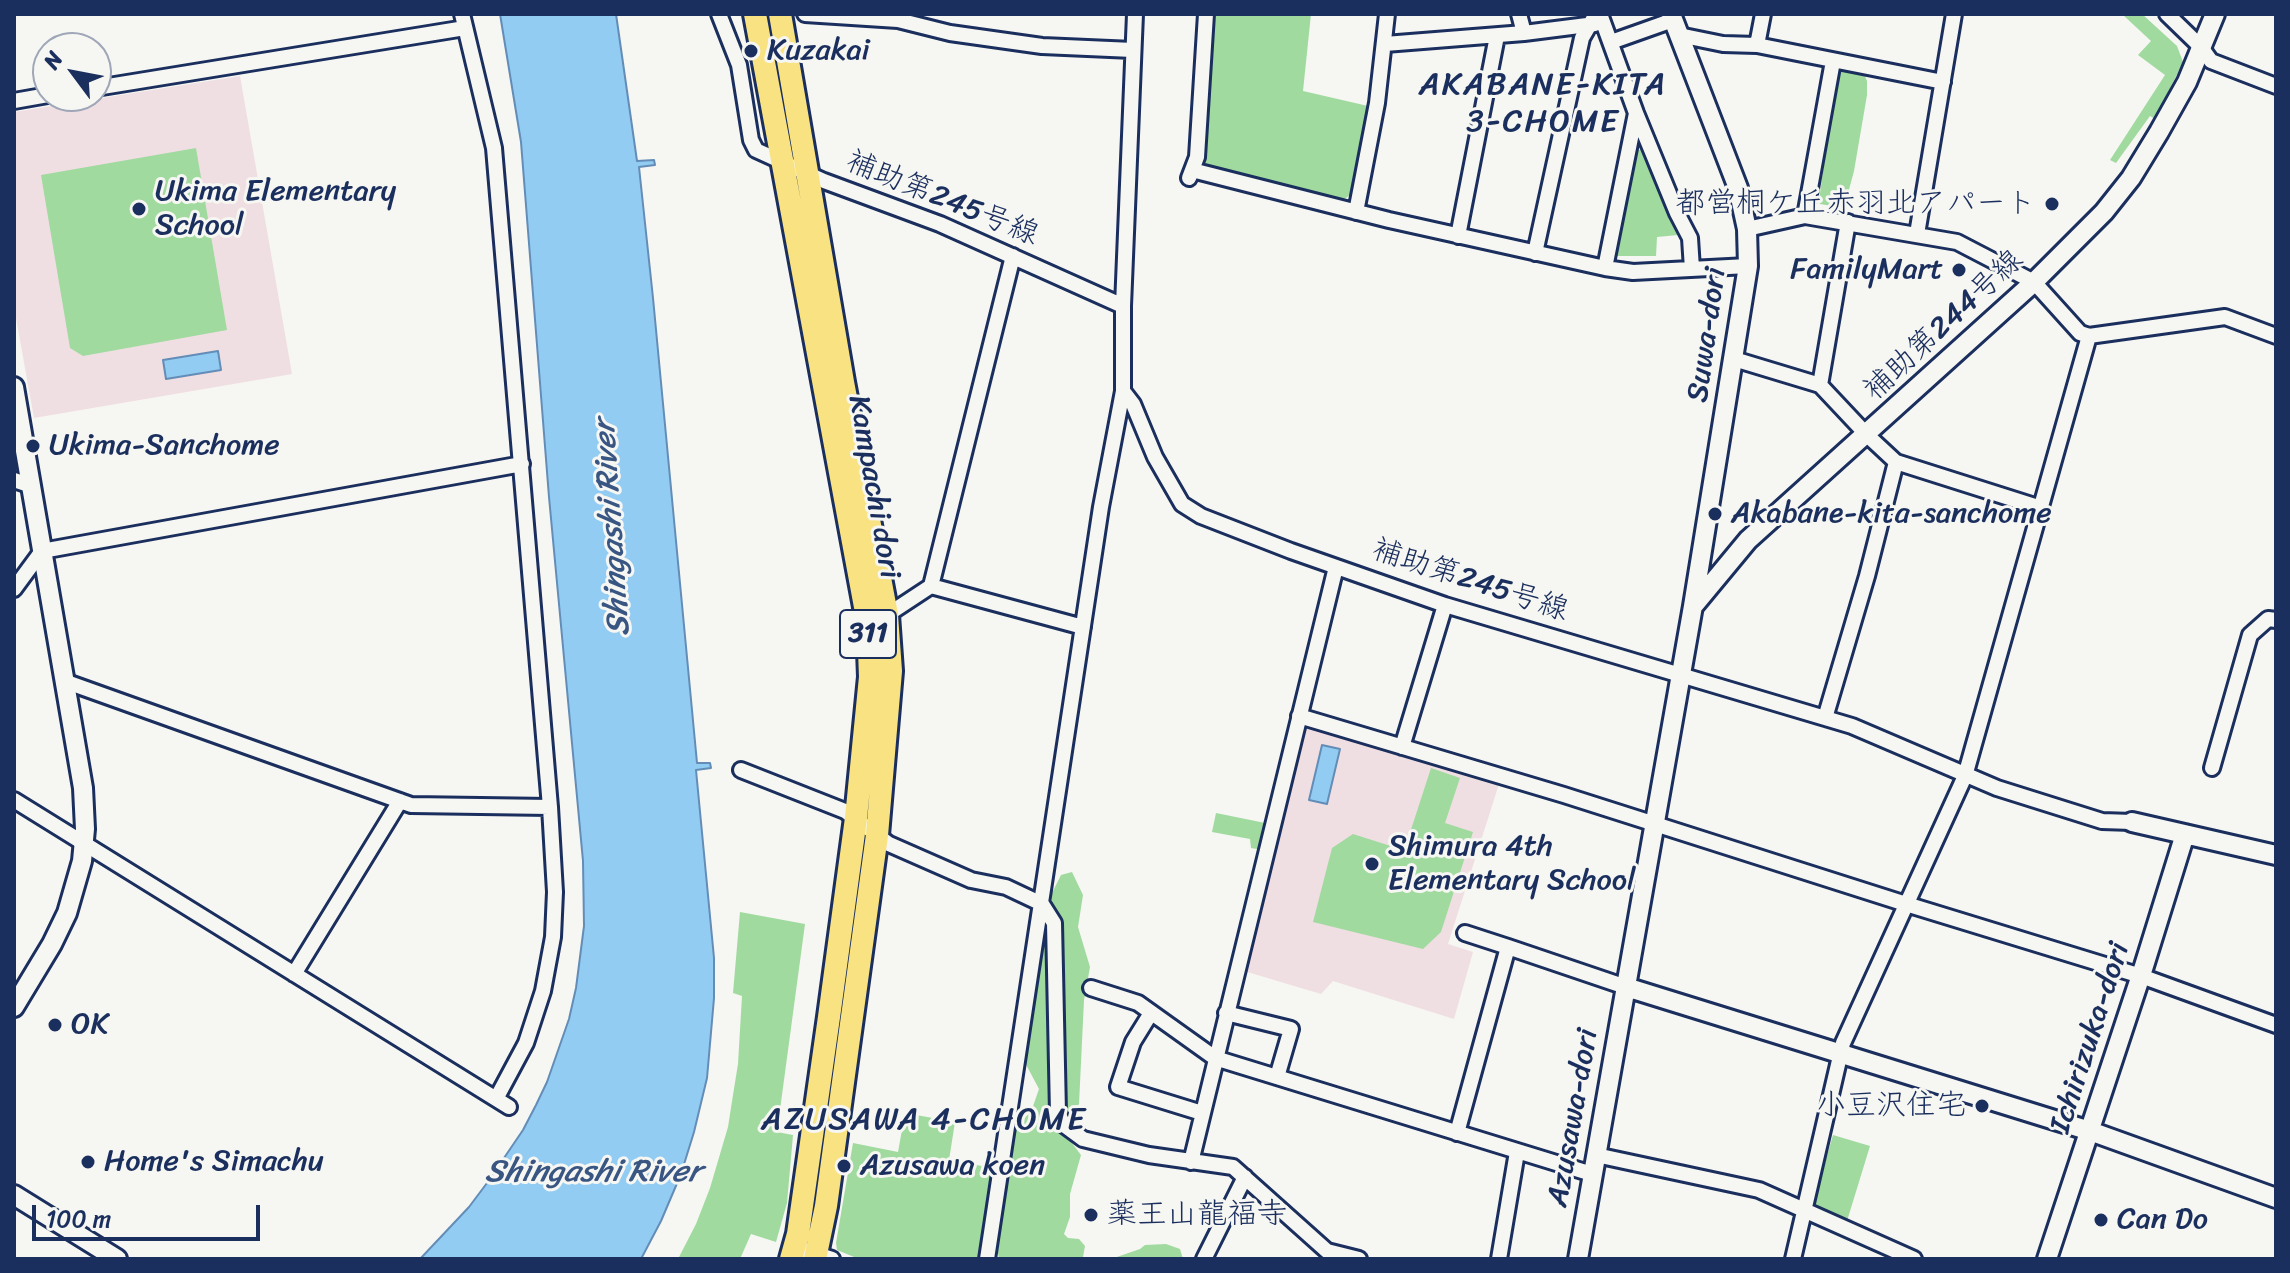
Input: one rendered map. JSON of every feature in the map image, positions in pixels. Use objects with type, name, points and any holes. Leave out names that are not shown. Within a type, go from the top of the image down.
[{"type":"main road","name":"Kampachi dori","points":[[755,14],[868,623],[870,677],[856,818],[806,1186],[793,1253]]},
{"type":"main road","name":"Kampachi dori","points":[[780,14],[843,382],[887,615],[891,671],[877,835],[821,1257]]},
{"type":"street","name":"補助第245号線","points":[[719,14],[739,65],[756,150],[1126,304],[1123,391],[1133,404],[1155,457],[1182,504],[1201,516],[1445,605],[1852,726],[1997,788],[2102,821],[2132,822],[2276,855]]},
{"type":"street","points":[[805,14],[898,20],[950,33],[1042,46],[1133,50]]},
{"type":"street","points":[[1126,304],[1135,14]]},
{"type":"street","points":[[1206,14],[1197,157],[1190,174],[1605,268],[1633,272],[1748,266]]},
{"type":"street","points":[[1356,212],[1377,103],[1387,14]]},
{"type":"street","points":[[1519,14],[1524,33]]},
{"type":"street","points":[[1757,45],[1763,14]]},
{"type":"street","points":[[1917,234],[1954,14]]},
{"type":"street","points":[[2167,14],[2211,61],[2276,86]]},
{"type":"street","name":"補助第244号線","points":[[1693,606],[1748,540],[2034,282],[2104,212],[2131,178],[2159,132],[2187,82],[2215,14]]},
{"type":"street","points":[[1385,44],[1524,33],[1597,19]]},
{"type":"street","points":[[1597,19],[1611,42],[1636,113],[1690,238],[1692,269]]},
{"type":"street","points":[[1535,253],[1582,38],[1597,19]]},
{"type":"street","points":[[14,800],[503,1103],[546,978],[554,907],[550,807],[494,148],[464,21],[112,85]]},
{"type":"street","points":[[1611,42],[1674,23],[1723,44],[1757,45],[1943,82]]},
{"type":"street","name":"Suwa-dori","points":[[1654,825],[1748,266],[1747,229],[1738,188],[1674,23]]},
{"type":"street","points":[[1458,236],[1497,36]]},
{"type":"street","points":[[1805,216],[1833,61]]},
{"type":"street","points":[[1605,268],[1636,113]]},
{"type":"street","points":[[1747,229],[1805,216],[1957,242],[2034,282],[2080,333],[2089,336],[2225,317],[2276,336]]},
{"type":"street","points":[[1820,385],[1848,222]]},
{"type":"street","points":[[887,615],[931,586],[1013,256]]},
{"type":"street","points":[[1793,1259],[1839,1054],[1965,776],[2089,336]]},
{"type":"street","points":[[1734,359],[1820,385],[1896,462],[2041,508]]},
{"type":"street","points":[[14,387],[23,483],[42,551],[83,788],[84,844],[67,913],[14,1007]]},
{"type":"street","points":[[987,1259],[1104,492],[1123,391]]},
{"type":"street","points":[[1825,718],[1867,576],[1896,462]]},
{"type":"street","points":[[14,589],[42,551],[522,464]]},
{"type":"street","points":[[1191,1162],[1336,567]]},
{"type":"street","points":[[931,586],[1083,627]]},
{"type":"street","points":[[1402,747],[1445,605]]},
{"type":"street","points":[[2212,768],[2250,635],[2268,619],[2276,620]]},
{"type":"street","points":[[64,681],[411,805],[550,807]]},
{"type":"street","points":[[1299,716],[2141,976],[2276,1025]]},
{"type":"street","points":[[741,770],[845,811],[889,844],[971,880],[1006,887],[1042,904],[1054,923],[1058,1113],[1064,1125],[1083,1139],[1149,1155],[1233,1167],[1327,1251],[1359,1259]]},
{"type":"street","points":[[294,974],[400,801]]},
{"type":"street","name":"Azusawa-dori","points":[[1578,1259],[1654,825]]},
{"type":"street","name":"Ichirizuka-dori","points":[[2047,1259],[2185,834]]},
{"type":"street","points":[[1465,933],[1626,987],[2090,1131],[2276,1198]]},
{"type":"street","points":[[1457,1133],[1508,947]]},
{"type":"street","points":[[1091,988],[1138,1003],[1215,1058],[1517,1152],[1759,1190],[1914,1259]]},
{"type":"street","points":[[1151,1013],[1133,1042],[1118,1087],[1202,1113]]},
{"type":"street","points":[[1226,1013],[1291,1029],[1277,1077]]},
{"type":"street","points":[[1499,1259],[1517,1152]]},
{"type":"street","points":[[1204,1259],[1245,1177]]},
{"type":"street","points":[[14,1195],[117,1259]]},
{"type":"street","points":[[1311,1259],[1315,1241]]},
{"type":"street","points":[[793,1253],[821,1257]]},
{"type":"shaded area","name":"Ukima Elementary School","points":[[240,76],[292,374],[34,418],[14,307],[14,112],[32,109],[32,112],[112,112],[112,96]]},
{"type":"shaded area","name":"Shimura 4th Elementary School","points":[[1313,725],[1499,784],[1448,944],[1473,952],[1454,1019],[1333,981],[1321,994],[1244,971],[1305,729]]},
{"type":"green space","points":[[1214,14],[1311,14],[1303,91],[1368,106],[1350,195],[1343,200],[1203,165]]},
{"type":"green space","points":[[2122,14],[2142,14],[2177,46],[2183,62],[2155,119],[2150,116],[2116,163],[2110,160],[2165,75],[2138,55],[2151,41]]},
{"type":"green space","points":[[1843,68],[1864,74],[1867,81],[1854,171],[1844,208],[1820,204],[1819,200],[1837,72]]},
{"type":"green space","points":[[196,148],[227,330],[83,356],[70,348],[41,175]]},
{"type":"green space","points":[[1635,149],[1641,150],[1678,235],[1657,237],[1656,256],[1612,256]]},
{"type":"green space","points":[[1431,768],[1460,778],[1445,823],[1473,832],[1441,932],[1423,949],[1313,922],[1332,848],[1353,834],[1397,848],[1406,845]]},
{"type":"green space","points":[[1216,813],[1270,824],[1263,850],[1251,848],[1250,839],[1212,832]]},
{"type":"green space","points":[[1072,872],[1083,895],[1078,927],[1090,967],[1084,1000],[1079,1104],[1062,1130],[1081,1155],[1070,1194],[1070,1217],[1064,1234],[1068,1238],[1079,1239],[1085,1246],[1083,1259],[999,1259],[995,1237],[1004,1180],[1011,1168],[1007,1153],[1013,1128],[1031,1112],[1039,1089],[1021,1055],[1037,965],[1049,938],[1052,893],[1061,875]]},
{"type":"green space","points":[[740,912],[805,924],[777,1132],[793,1135],[787,1203],[776,1242],[751,1234],[740,1259],[678,1259],[710,1188],[728,1127],[738,1064],[742,996],[733,993]]},
{"type":"green space","points":[[905,1113],[955,1122],[949,1160],[993,1168],[980,1259],[859,1259],[837,1250],[853,1143],[898,1152]]},
{"type":"green space","points":[[1833,1135],[1870,1146],[1847,1221],[1818,1209],[1814,1201]]},
{"type":"green space","points":[[1166,1244],[1180,1249],[1183,1259],[1111,1259],[1145,1245]]},
{"type":"water","name":"Shingashi River","points":[[500,14],[616,14],[637,161],[654,160],[655,165],[639,167],[697,763],[710,763],[711,768],[696,770],[714,958],[714,998],[707,1078],[694,1132],[681,1174],[641,1259],[420,1259],[469,1207],[523,1130],[536,1105],[569,1019],[584,926],[583,861],[549,497],[521,142]]},
{"type":"water","points":[[218,351],[221,370],[166,379],[163,360]]},
{"type":"water","points":[[1322,745],[1340,749],[1327,804],[1309,800]]},
{"type":"place","name":"Kuzakai","points":[[751,51]]},
{"type":"place","name":"都営桐ケ丘赤羽北アパート","points":[[2052,204]]},
{"type":"place","name":"Ukima Elementary School","points":[[139,209]]},
{"type":"place","name":"FamilyMart","points":[[1959,270]]},
{"type":"place","name":"Ukima-Sanchome","points":[[33,446]]},
{"type":"place","name":"Akabane-kita-sanchome","points":[[1715,514]]},
{"type":"place","name":"Shimura 4th Elementary School","points":[[1372,864]]},
{"type":"place","name":"OK","points":[[55,1025]]},
{"type":"place","name":"小豆沢住宅","points":[[1982,1106]]},
{"type":"place","name":"Home's Simachu","points":[[88,1162]]},
{"type":"place","name":"Azusawa koen","points":[[844,1166]]},
{"type":"place","name":"薬王山龍福寺","points":[[1091,1215]]},
{"type":"place","name":"Can Do","points":[[2101,1220]]},
{"type":"district","name":"AKABANE-KITA 3-CHOME","points":[[1543,104]]},
{"type":"district","name":"AZUSAWA 4-CHOME","points":[[924,1121]]}]
